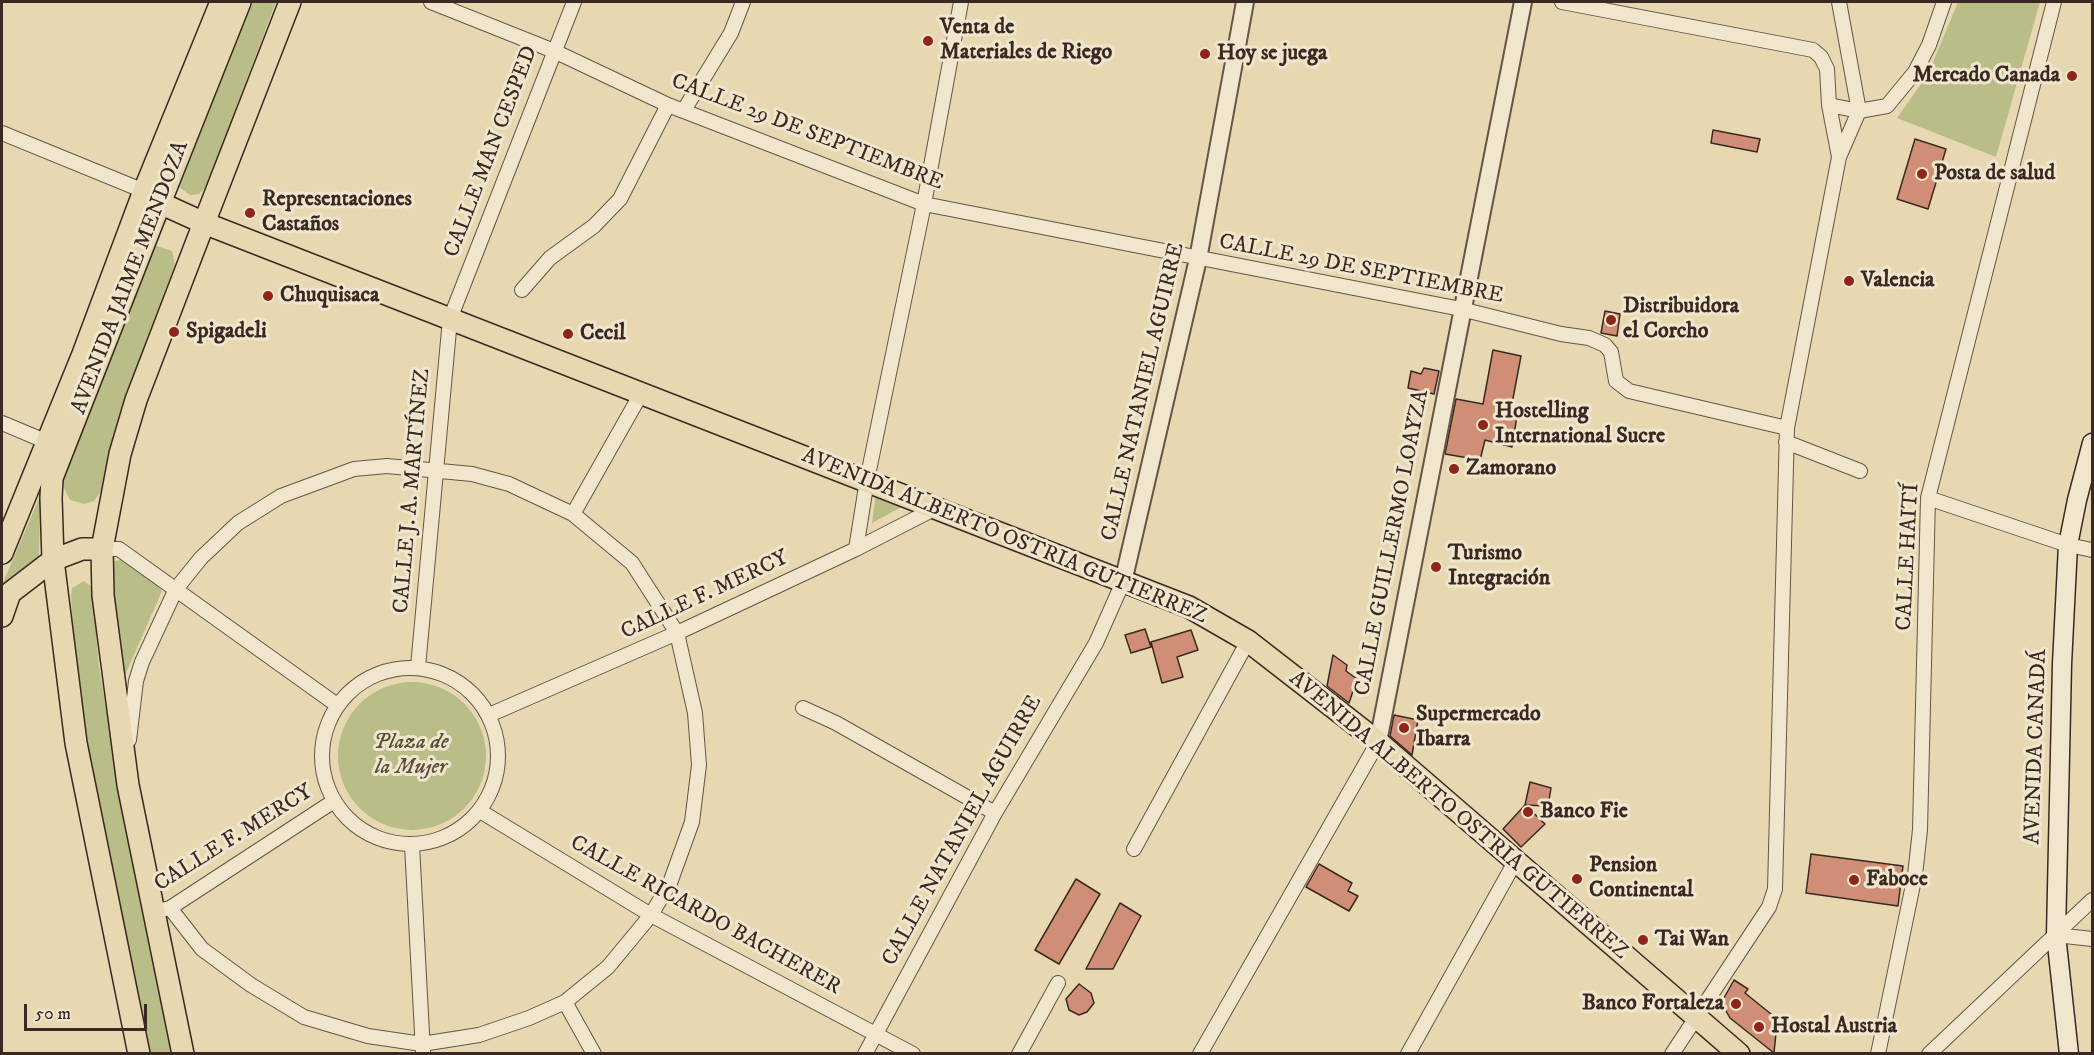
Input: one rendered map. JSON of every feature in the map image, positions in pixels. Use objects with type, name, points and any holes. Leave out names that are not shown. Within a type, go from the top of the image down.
[{"type":"main road","name":"AVENIDA JAIME MENDOZA","points":[[135,1052],[106,948],[111,910],[76,743],[53,560],[52,478],[221,2]]},
{"type":"main road","name":"AVENIDA JAIME MENDOZA","points":[[2,553],[45,441],[240,2]]},
{"type":"main road","points":[[183,1053],[163,910],[128,785],[103,595],[102,549],[109,506],[136,400],[290,2]]},
{"type":"main road","name":"AVENIDA ALBERTO OSTRIA GUTIERREZ","points":[[152,197],[204,222],[1189,607],[1248,641],[1378,742],[1694,1017],[1739,1053]]},
{"type":"main road","name":"AVENIDA CANADÁ","points":[[2069,1053],[2056,936],[2062,664],[2068,545],[2092,443]]},
{"type":"main road","points":[[2,615],[10,593],[53,560],[82,549],[102,549]]},
{"type":"street","name":"CALLE 29 DE SEPTIEMBRE","points":[[431,2],[554,51],[668,105],[924,204],[1461,309],[1561,334],[1589,338],[1605,345],[1611,352],[1616,381],[1629,391],[1786,435]]},
{"type":"street","name":"CALLE MAN CESPED","points":[[450,319],[574,2]]},
{"type":"street","points":[[684,110],[731,33],[743,2]]},
{"type":"street","points":[[856,549],[867,480],[924,204],[961,2]]},
{"type":"street","name":"CALLE NATANIEL AGUIRRE","points":[[866,1053],[995,813],[1096,643],[1123,582],[1198,259],[1245,2]]},
{"type":"street","name":"CALLE GUILLERMO LOAYZA","points":[[1200,1053],[1378,742],[1461,309],[1523,2]]},
{"type":"street","points":[[1562,2],[1814,50],[1821,57],[1827,69],[1829,105],[1839,157]]},
{"type":"street","points":[[1672,1053],[1769,907],[1775,889],[1786,435],[1839,157],[1859,111],[1839,2]]},
{"type":"street","points":[[1829,105],[1859,111],[1887,106],[1915,72],[1929,45],[1944,2]]},
{"type":"street","name":"CALLE HAITÍ","points":[[1878,1053],[1915,875],[1920,830],[1928,498],[2054,2]]},
{"type":"street","points":[[522,290],[550,258],[594,225],[620,199],[668,105]]},
{"type":"street","points":[[2,132],[152,197]]},
{"type":"street","name":"CALLE J. A. MARTÍNEZ","points":[[418,667],[450,319]]},
{"type":"street","points":[[573,514],[642,392]]},
{"type":"street","points":[[2,423],[45,441]]},
{"type":"street","points":[[1786,435],[1860,471]]},
{"type":"street","points":[[128,785],[129,742],[136,681],[176,589],[201,558],[237,523],[281,496],[354,469],[387,466],[472,474],[509,484],[573,514],[632,564],[677,633],[695,713],[699,765],[692,822],[670,883],[651,915],[608,967],[565,1002],[530,1018],[479,1035],[422,1049],[304,1017],[251,985],[202,949],[163,910]]},
{"type":"street","points":[[1928,498],[2068,545],[2092,550]]},
{"type":"street","name":"CALLE F. MERCY","points":[[489,715],[677,633],[856,549],[936,508]]},
{"type":"street","points":[[102,549],[119,549],[337,705]]},
{"type":"street","points":[[1134,849],[1248,641]]},
{"type":"street","points":[[418,667],[439,672],[459,682],[476,696],[489,715],[498,742],[499,761],[490,795],[480,811],[466,825],[450,835],[431,842],[412,844],[389,842],[367,833],[349,819],[334,801],[325,778],[321,753],[326,728],[337,705],[364,680],[399,668],[418,667]]},
{"type":"street","points":[[803,708],[836,723],[995,813]]},
{"type":"street","name":"CALLE F. MERCY","points":[[163,910],[334,801]]},
{"type":"street","name":"CALLE RICARDO BACHERER","points":[[480,811],[651,915],[912,1053]]},
{"type":"street","points":[[412,844],[422,1049]]},
{"type":"street","points":[[1408,1053],[1515,862]]},
{"type":"street","points":[[1929,1053],[2092,900]]},
{"type":"street","points":[[2056,936],[2092,939]]},
{"type":"street","points":[[1019,1053],[1058,983]]},
{"type":"street","points":[[565,1002],[594,1053]]},
{"type":"green space","points":[[247,2],[276,2],[206,187],[199,194],[190,195],[179,187],[176,177]]},
{"type":"green space","points":[[1958,2],[2040,2],[1996,157],[1897,118],[1928,74]]},
{"type":"green space","points":[[154,245],[172,251],[175,264],[115,429],[103,489],[94,501],[84,504],[70,500],[59,478]]},
{"type":"green space","points":[[876,492],[907,504],[872,523]]},
{"type":"green space","points":[[40,496],[39,559],[2,585]]},
{"type":"green space","points":[[125,559],[156,581],[162,591],[123,680],[109,569],[115,561]]},
{"type":"green space","points":[[84,581],[92,587],[99,667],[118,779],[172,1053],[131,1053],[130,1050],[149,1046],[97,805],[74,657],[72,588]]},
{"type":"green space","name":"Plaza de la Mujer","points":[[412,682],[440,688],[464,704],[480,728],[486,756],[480,784],[464,808],[440,824],[412,830],[384,824],[360,808],[344,784],[338,756],[344,728],[360,704],[384,688]]},
{"type":"building","points":[[1713,130],[1760,139],[1757,152],[1711,143]]},
{"type":"building","name":"Posta de salud","points":[[1915,139],[1946,149],[1928,209],[1897,199]]},
{"type":"building","name":"Distribuidora el Corcho","points":[[1605,311],[1620,314],[1617,336],[1601,333]]},
{"type":"building","name":"Hostelling International Sucre","points":[[1493,350],[1521,356],[1511,409],[1518,410],[1512,447],[1485,440],[1480,460],[1445,454],[1456,399],[1483,404]]},
{"type":"building","points":[[1424,368],[1439,371],[1434,394],[1408,388],[1411,371],[1421,374]]},
{"type":"building","points":[[1145,629],[1151,647],[1131,653],[1125,635]]},
{"type":"building","points":[[1191,630],[1198,650],[1177,657],[1183,677],[1162,683],[1151,642]]},
{"type":"building","points":[[1333,655],[1347,665],[1346,671],[1357,679],[1349,703],[1327,686]]},
{"type":"building","name":"Supermercado Ibarra","points":[[1394,715],[1418,720],[1412,755],[1390,736]]},
{"type":"building","points":[[1530,782],[1551,788],[1548,806],[1525,805]]},
{"type":"building","name":"Banco Fie","points":[[1525,805],[1545,824],[1521,847],[1503,829]]},
{"type":"building","name":"Faboce","points":[[1811,854],[1903,866],[1898,906],[1806,893]]},
{"type":"building","points":[[1319,864],[1352,883],[1348,891],[1358,896],[1349,911],[1306,887]]},
{"type":"building","points":[[1076,879],[1100,894],[1059,964],[1035,950]]},
{"type":"building","points":[[1120,903],[1141,916],[1113,969],[1086,969]]},
{"type":"building","points":[[1734,980],[1748,989],[1745,993],[1771,1014],[1776,1033],[1774,1053],[1730,1018],[1726,1011],[1724,998]]},
{"type":"building","points":[[1079,984],[1091,993],[1094,1003],[1087,1012],[1079,1015],[1069,1010],[1066,999]]},
{"type":"place","name":"Venta de Materiales de Riego","points":[[928,41]]},
{"type":"place","name":"Hoy se juega","points":[[1205,54]]},
{"type":"place","name":"Mercado Canada","points":[[2072,76]]},
{"type":"place","name":"Posta de salud","points":[[1922,174]]},
{"type":"place","name":"Representaciones Castaños","points":[[250,213]]},
{"type":"place","name":"Valencia","points":[[1849,281]]},
{"type":"place","name":"Chuquisaca","points":[[268,296]]},
{"type":"place","name":"Distribuidora el Corcho","points":[[1611,320]]},
{"type":"place","name":"Spigadeli","points":[[174,332]]},
{"type":"place","name":"Cecil","points":[[568,334]]},
{"type":"place","name":"Hostelling International Sucre","points":[[1483,425]]},
{"type":"place","name":"Zamorano","points":[[1454,469]]},
{"type":"place","name":"Turismo Integración","points":[[1436,567]]},
{"type":"place","name":"Supermercado Ibarra","points":[[1404,728]]},
{"type":"place","name":"Banco Fie","points":[[1528,812]]},
{"type":"place","name":"Pension Continental","points":[[1577,879]]},
{"type":"place","name":"Faboce","points":[[1854,880]]},
{"type":"place","name":"Tai Wan","points":[[1643,940]]},
{"type":"place","name":"Banco Fortaleza","points":[[1736,1004]]},
{"type":"place","name":"Hostal Austria","points":[[1759,1027]]}]
